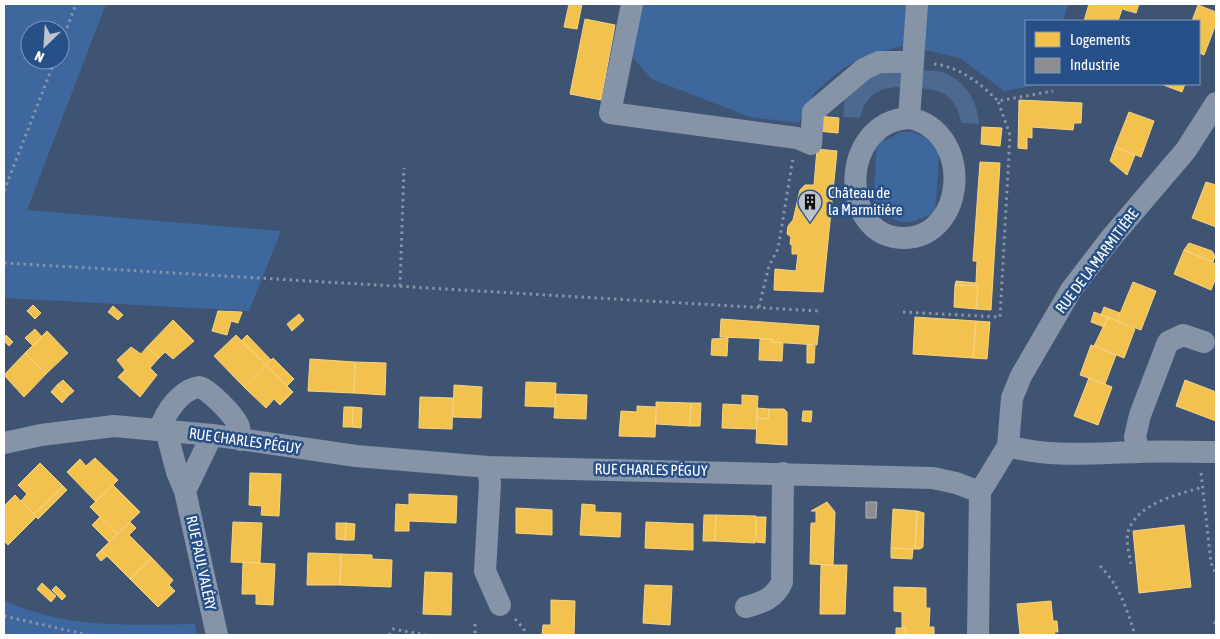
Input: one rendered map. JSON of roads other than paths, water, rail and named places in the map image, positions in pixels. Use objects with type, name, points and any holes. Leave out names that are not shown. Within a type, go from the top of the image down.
[{"type":"street","points":[[632,4],[610,113],[797,138],[811,144],[813,112],[864,69],[879,62],[913,62]]},
{"type":"street","points":[[908,118],[917,4]]},
{"type":"street","name":"RUE DE LA MARMITIÈRE","points":[[980,492],[1008,446],[1012,398],[1021,376],[1071,290],[1110,238],[1186,150],[1216,103]]},
{"type":"street","points":[[908,118],[927,124],[943,138],[952,158],[955,181],[950,204],[938,223],[921,234],[901,238],[882,232],[867,218],[857,198],[855,175],[860,152],[872,134],[889,122],[908,118]]},
{"type":"street","points":[[1139,452],[1136,437],[1140,415],[1168,342],[1183,334],[1204,342]]},
{"type":"street","points":[[163,429],[169,409],[191,389],[199,387],[207,391],[234,418],[239,427],[241,440]]},
{"type":"street","name":"RUE CHARLES PÉGUY","points":[[4,443],[41,435],[114,426],[212,435],[356,456],[488,467],[933,478],[956,483],[980,492]]},
{"type":"street","name":"RUE PAUL VALÉRY","points":[[163,429],[185,491],[217,635]]},
{"type":"street","points":[[185,491],[212,435]]},
{"type":"street","points":[[1008,446],[1032,453],[1063,455],[1139,452],[1216,452]]},
{"type":"street","points":[[488,467],[490,484],[485,571],[500,605]]},
{"type":"street","points":[[746,607],[770,598],[779,590],[782,582],[783,473]]},
{"type":"street","points":[[978,635],[980,492]]},
{"type":"place","name":"Château de la Marmitiére","points":[[810,223]]}]
